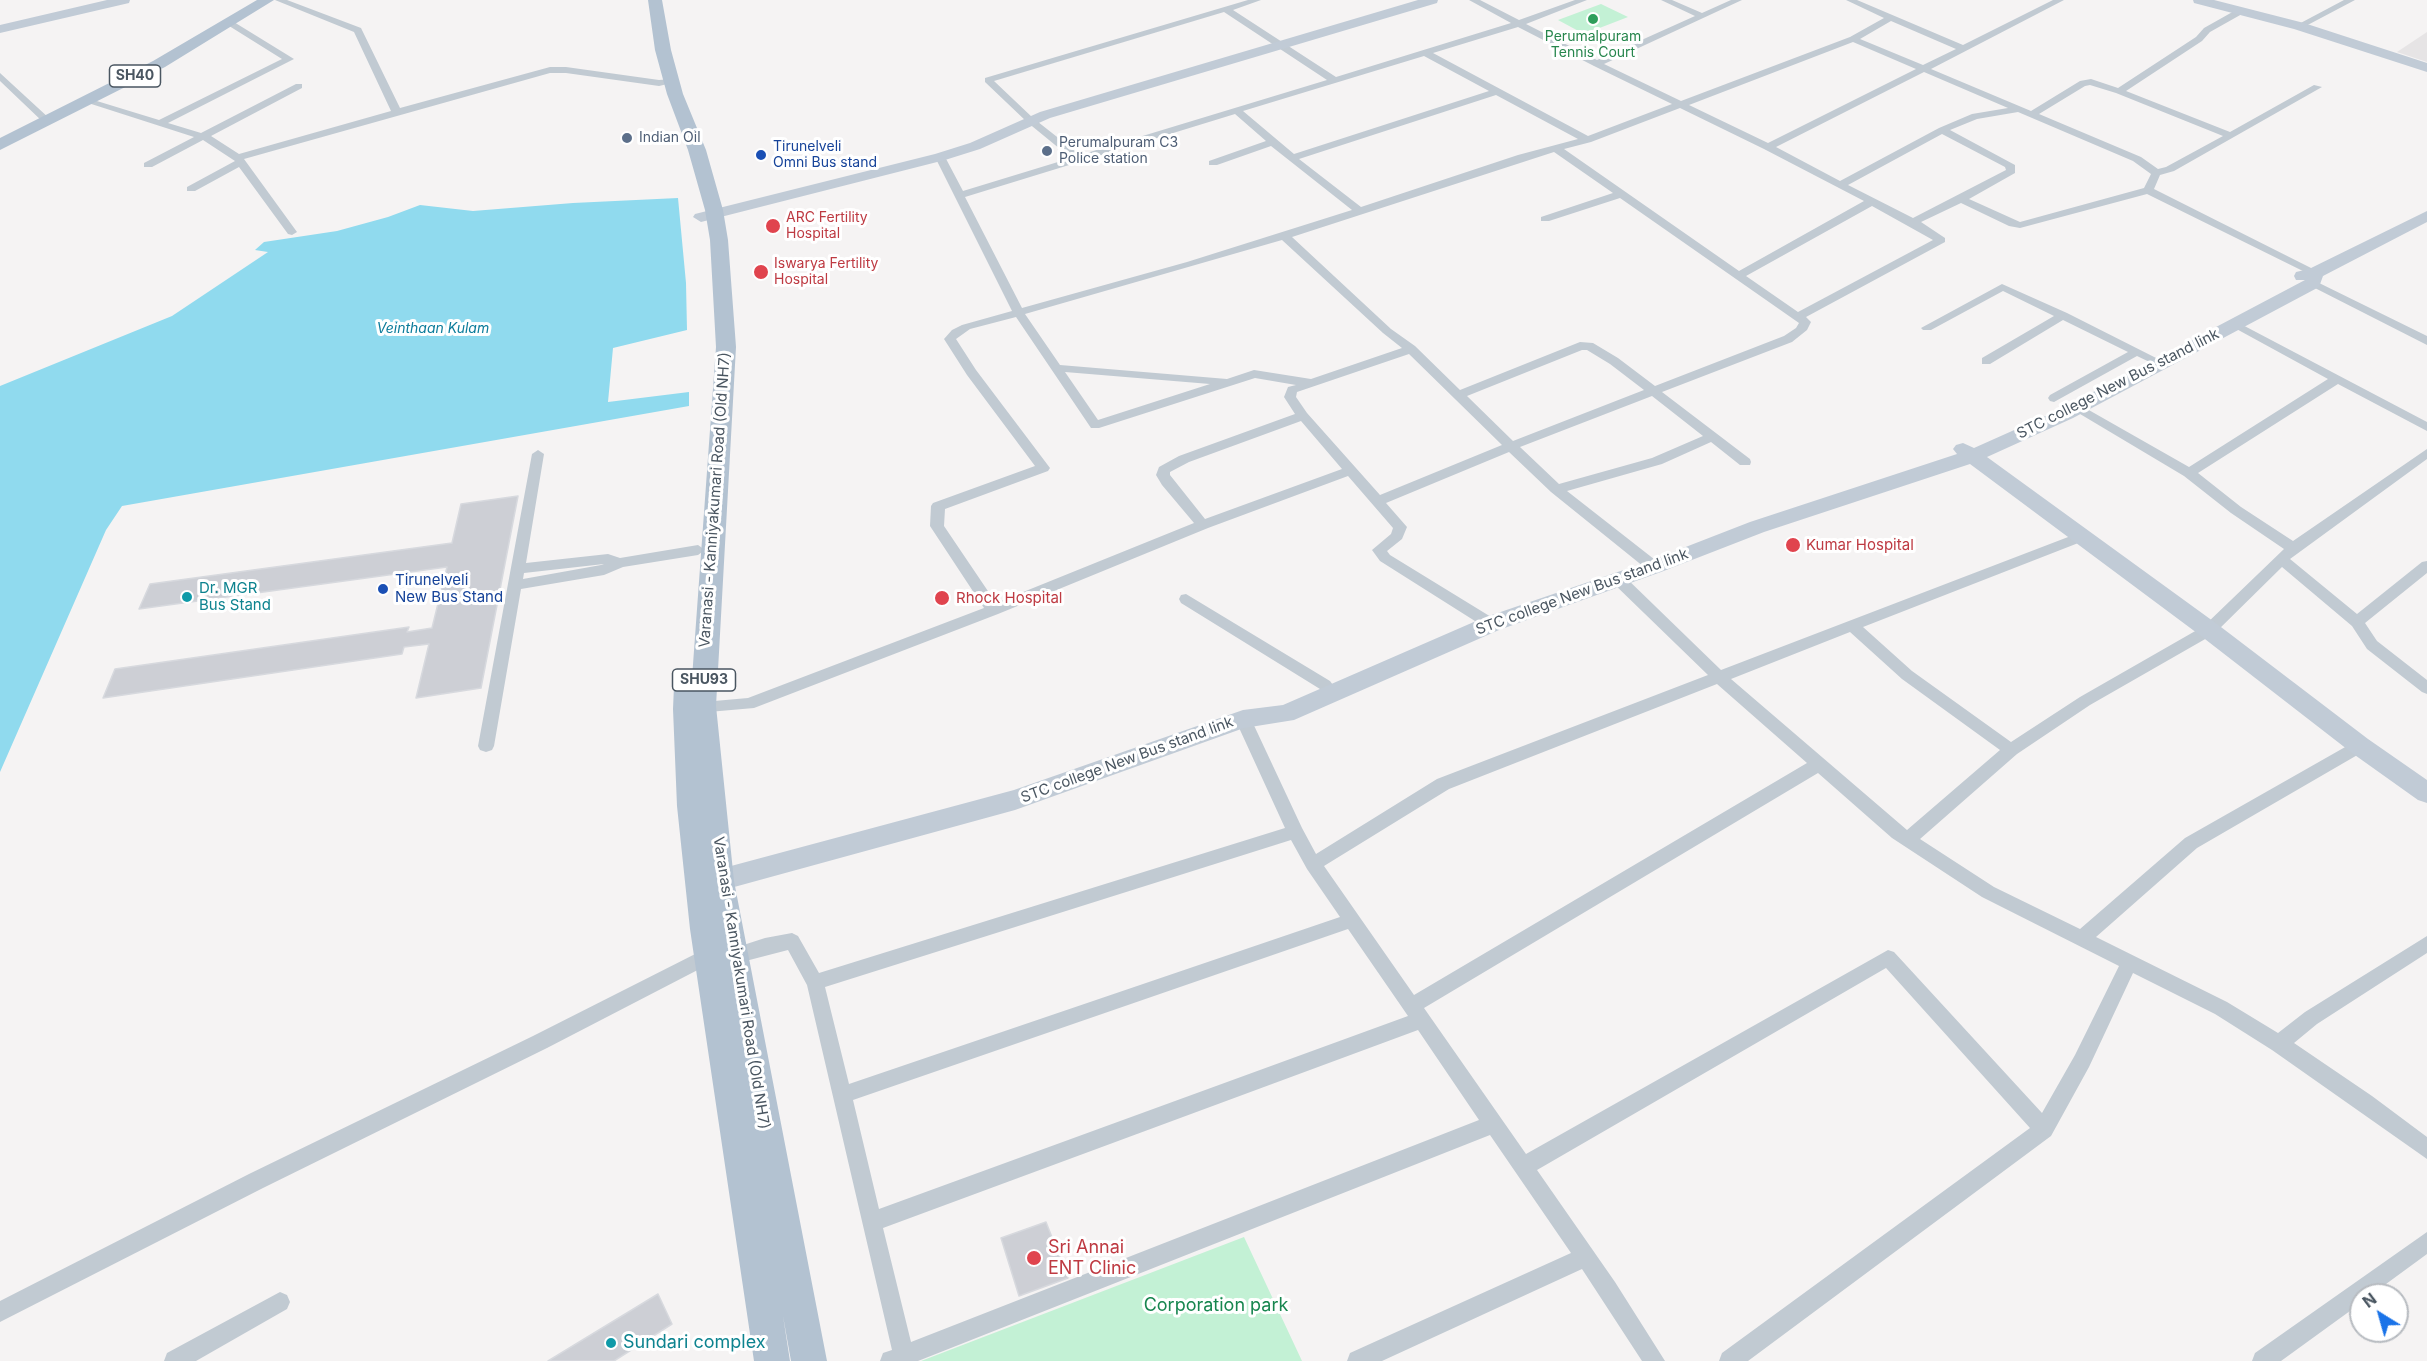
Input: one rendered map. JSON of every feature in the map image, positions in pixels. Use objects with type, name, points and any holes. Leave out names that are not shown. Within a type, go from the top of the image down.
[{"type":"main road","name":"SH40","points":[[0,145],[159,64],[267,0]]},
{"type":"main road","name":"Varanasi - Kanniyakumari Road (Old NH7)","points":[[642,0],[665,83],[698,150],[726,347],[694,708]]},
{"type":"main road","name":"Varanasi - Kanniyakumari Road (Old NH7)","points":[[655,0],[663,50],[665,83]]},
{"type":"main road","name":"Varanasi - Kanniyakumari Road (Old NH7)","points":[[708,214],[710,402],[698,550],[694,708],[710,883],[709,955],[772,1361]]},
{"type":"main road","name":"Varanasi - Kanniyakumari Road (Old NH7)","points":[[710,883],[734,956],[809,1361]]},
{"type":"street","points":[[0,29],[124,0]]},
{"type":"street","points":[[279,0],[358,30],[397,112]]},
{"type":"street","points":[[1078,159],[988,80],[1257,0]]},
{"type":"street","points":[[708,214],[952,149],[1029,118],[1418,0]]},
{"type":"street","points":[[1277,43],[1432,0]]},
{"type":"street","points":[[1473,0],[1597,64],[1768,147],[1913,222],[1941,240],[1799,316]]},
{"type":"street","points":[[961,195],[1518,24],[1583,0]]},
{"type":"street","points":[[1665,0],[1702,16]]},
{"type":"street","points":[[1597,64],[1738,0]]},
{"type":"street","points":[[1850,0],[1965,49]]},
{"type":"street","points":[[1768,147],[2060,0]]},
{"type":"street","points":[[2199,0],[2299,26],[2427,68]]},
{"type":"street","points":[[2299,26],[2351,0]]},
{"type":"street","points":[[1225,9],[1334,80]]},
{"type":"street","points":[[2119,91],[2199,39],[2207,30],[2239,12]]},
{"type":"street","points":[[993,610],[937,526],[938,506],[1043,468],[1003,417],[950,339],[956,332],[966,327],[1284,236],[1522,157],[1587,140],[1853,39],[1890,18]]},
{"type":"street","points":[[158,124],[289,59],[229,22]]},
{"type":"street","points":[[1853,39],[2137,159],[2156,173]]},
{"type":"street","points":[[1424,52],[1587,140]]},
{"type":"street","points":[[191,189],[239,160],[397,112],[550,70],[665,83]]},
{"type":"street","points":[[0,76],[47,121]]},
{"type":"street","points":[[2032,114],[2083,83],[2091,82],[2230,135]]},
{"type":"street","points":[[148,165],[299,86]]},
{"type":"street","points":[[2148,190],[2156,173],[2170,169],[2317,87]]},
{"type":"street","points":[[1292,158],[1495,92]]},
{"type":"street","points":[[87,101],[200,136],[239,160],[292,232]]},
{"type":"street","points":[[1840,185],[1942,130],[1975,116],[2019,109]]},
{"type":"street","points":[[1236,110],[1272,142],[1359,210]]},
{"type":"street","points":[[708,214],[940,157],[989,141],[1029,118]]},
{"type":"street","points":[[1913,222],[2011,171],[2010,165],[1942,130]]},
{"type":"street","points":[[1214,163],[1272,142]]},
{"type":"street","points":[[1378,501],[1511,446],[1788,339],[1801,330],[1805,322],[1799,316],[1557,149]]},
{"type":"street","points":[[940,157],[1019,313],[1095,425],[1254,374],[1310,383]]},
{"type":"street","points":[[1961,199],[1990,215],[2020,225],[2148,190],[2427,341]]},
{"type":"street","points":[[1545,219],[1620,194]]},
{"type":"street","points":[[1739,275],[1871,202]]},
{"type":"street","name":"STC college New Bus stand link","points":[[710,883],[1015,800],[1243,719],[1286,714],[1486,621],[1617,578],[1649,563],[1968,452],[2076,408],[2148,357],[2235,324],[2427,216]]},
{"type":"street","points":[[1284,236],[1387,331],[1411,349],[1556,489],[1649,563]]},
{"type":"street","points":[[2314,278],[2299,277],[1968,452],[2209,630],[2360,746],[2424,786]]},
{"type":"street","points":[[1927,328],[2002,287],[2148,357]]},
{"type":"street","points":[[1986,361],[2063,315]]},
{"type":"street","points":[[2235,324],[2427,427]]},
{"type":"street","points":[[1459,395],[1580,346],[1599,351],[1745,462]]},
{"type":"street","points":[[1411,349],[1310,383],[1290,392],[1290,397],[1303,416],[1400,526],[1396,536],[1379,550],[1385,558],[1486,621]]},
{"type":"street","points":[[2054,398],[2148,357]]},
{"type":"street","points":[[1057,368],[1229,382]]},
{"type":"street","points":[[2189,473],[2337,380]]},
{"type":"street","points":[[2076,408],[2189,473],[2236,510],[2294,548]]},
{"type":"street","points":[[1203,525],[1168,485],[1163,476],[1164,470],[1184,459],[1303,416]]},
{"type":"street","points":[[1556,489],[1657,461],[1711,437]]},
{"type":"street","points":[[1908,839],[2011,750],[2085,701],[2209,630],[2294,548],[2427,453]]},
{"type":"street","points":[[486,746],[538,454]]},
{"type":"street","points":[[694,708],[749,704],[993,610],[1203,525],[1352,470]]},
{"type":"street","points":[[1313,864],[1443,784],[2081,537]]},
{"type":"street","points":[[515,585],[604,570],[620,563],[698,550]]},
{"type":"street","points":[[2281,559],[2357,622],[2372,645],[2427,688]]},
{"type":"street","points":[[518,569],[608,560],[620,563]]},
{"type":"street","points":[[1649,563],[1486,621],[1325,686],[1278,701],[1243,719],[1295,832],[1313,864],[1585,1257],[1654,1361]]},
{"type":"street","points":[[2357,622],[2427,566]]},
{"type":"street","points":[[1617,578],[1720,678],[1908,839],[1988,892],[2221,1008],[2366,1102],[2427,1149]]},
{"type":"street","points":[[1186,599],[1325,686]]},
{"type":"street","points":[[1853,626],[1907,675],[2011,750]]},
{"type":"street","points":[[2082,938],[2191,843],[2360,746]]},
{"type":"street","points":[[872,1222],[1416,1013],[1819,764]]},
{"type":"street","points":[[815,983],[1295,832]]},
{"type":"street","points":[[842,1095],[1352,920]]},
{"type":"street","points":[[734,956],[765,946],[792,941],[815,983],[872,1222],[900,1359],[1493,1124]]},
{"type":"street","points":[[2279,1044],[2311,1018],[2427,944]]},
{"type":"street","points":[[0,1312],[256,1181],[540,1042],[709,955]]},
{"type":"street","points":[[1522,1167],[1888,958],[2044,1129]]},
{"type":"street","points":[[1730,1361],[2044,1129],[2082,1061],[2130,961]]},
{"type":"street","points":[[2264,1361],[2427,1242]]},
{"type":"street","points":[[1358,1361],[1585,1257]]},
{"type":"street","points":[[175,1361],[280,1302]]},
{"type":"shaded area","points":[[2427,32],[2427,62],[2397,52]]},
{"type":"green space","name":"Perumalpuram Tennis Court","points":[[1601,4],[1628,17],[1584,34],[1558,20]]},
{"type":"green space","name":"Corporation park","points":[[1244,1237],[1302,1361],[921,1361]]},
{"type":"water","name":"Veinthaan Kulam","points":[[678,198],[686,283],[687,330],[613,348],[608,402],[689,392],[689,406],[122,506],[106,530],[0,772],[0,386],[172,316],[268,252],[255,250],[264,242],[337,231],[388,217],[420,205],[473,211]]},
{"type":"building","name":"Dr. MGR Bus Stand","points":[[518,496],[481,688],[416,698],[429,644],[404,647],[402,654],[103,698],[115,669],[409,627],[407,632],[432,628],[447,567],[139,609],[150,584],[452,543],[461,504]]},
{"type":"building","name":"Sri Annai ENT Clinic","points":[[1046,1222],[1068,1278],[1019,1296],[1001,1238]]},
{"type":"building","name":"Sundari complex","points":[[658,1294],[672,1324],[614,1361],[548,1361]]},
{"type":"place","name":"Perumalpuram Tennis Court","points":[[1593,19]]},
{"type":"place","name":"Indian Oil","points":[[627,138]]},
{"type":"place","name":"Perumalpuram C3 Police station","points":[[1047,151]]},
{"type":"place","name":"Tirunelveli Omni Bus stand","points":[[761,155]]},
{"type":"place","name":"ARC Fertility Hospital","points":[[773,226]]},
{"type":"place","name":"Iswarya Fertility Hospital","points":[[761,272]]},
{"type":"place","name":"Kumar Hospital","points":[[1793,545]]},
{"type":"place","name":"Tirunelveli New Bus Stand","points":[[383,589]]},
{"type":"place","name":"Dr. MGR Bus Stand","points":[[187,597]]},
{"type":"place","name":"Rhock Hospital","points":[[942,598]]},
{"type":"place","name":"Sri Annai ENT Clinic","points":[[1034,1258]]},
{"type":"place","name":"Sundari complex","points":[[611,1343]]}]
